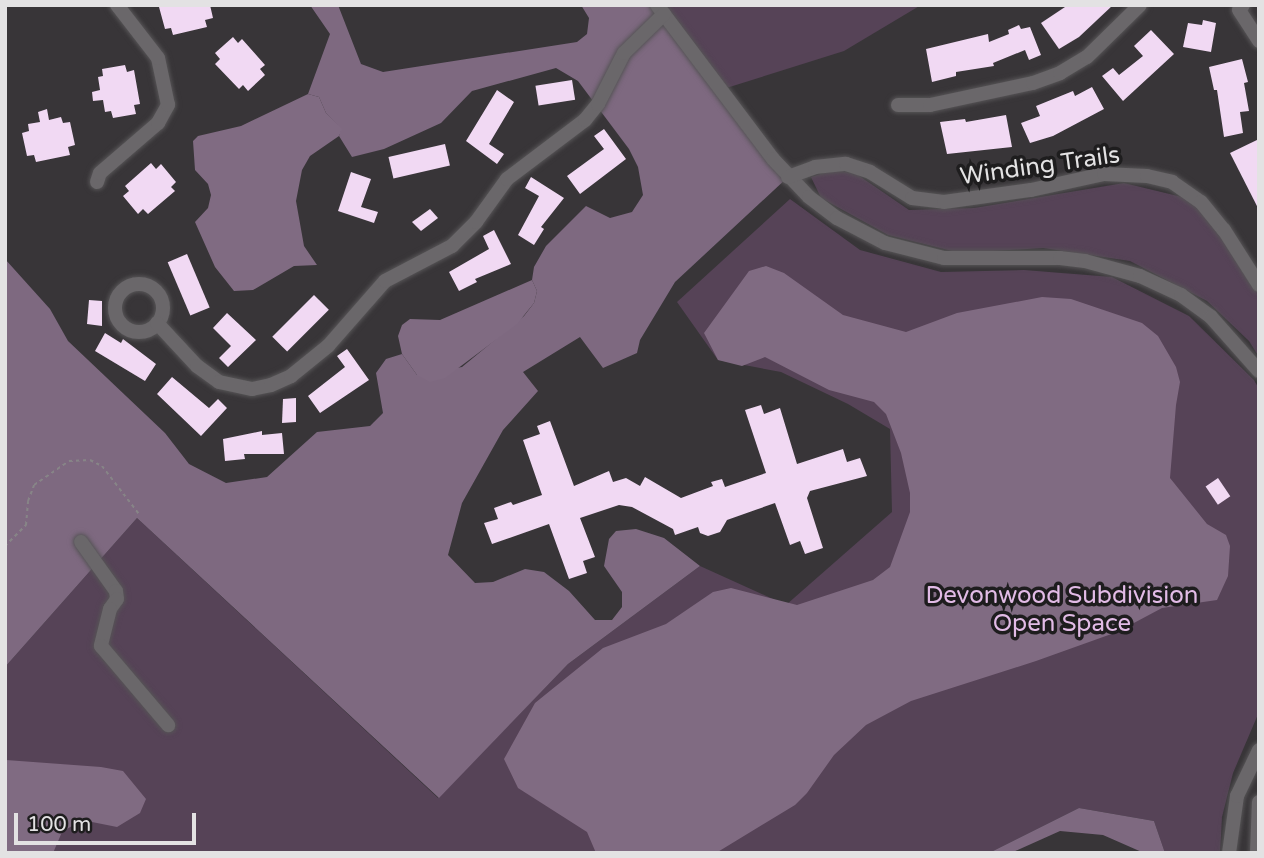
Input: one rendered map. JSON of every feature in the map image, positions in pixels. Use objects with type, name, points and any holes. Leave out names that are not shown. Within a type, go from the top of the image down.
[{"type":"street","points":[[97,183],[100,173],[158,123],[168,104],[158,58],[117,5]]},
{"type":"street","points":[[898,105],[930,105],[1033,83],[1060,72],[1087,57],[1140,5]]},
{"type":"street","points":[[1238,7],[1259,41]]},
{"type":"street","points":[[157,323],[203,372],[219,382],[252,389],[271,385],[291,376],[328,346],[379,287],[452,246],[476,222],[507,179],[585,120],[596,107],[624,52],[661,10],[788,177],[824,209],[857,230],[916,252],[968,260],[1060,258],[1085,261],[1140,276],[1181,295],[1211,317],[1259,371]]},
{"type":"street","name":"Winding Trails","points":[[788,177],[815,167],[846,164],[870,173],[912,198],[944,202],[1031,190],[1104,174],[1147,176],[1172,182],[1201,202],[1224,230],[1259,285]]},
{"type":"street","points":[[81,542],[116,591],[117,599],[110,609],[102,646],[168,725]]},
{"type":"street","points":[[1229,853],[1237,796],[1259,750]]},
{"type":"street","points":[[1257,853],[1259,802]]},
{"type":"path","points":[[5,546],[26,525],[28,501],[34,485],[69,461],[90,460],[102,466],[139,514]]},
{"type":"green space","points":[[657,5],[921,5],[844,51],[720,90]]},
{"type":"green space","points":[[836,169],[858,175],[909,210],[974,208],[1124,183],[1182,197],[1202,209],[1259,291],[1259,357],[1249,341],[1207,301],[1130,261],[1043,248],[960,253],[888,235],[821,198],[811,177]]},
{"type":"green space","name":"Devonwood Subdivision Open Space","points":[[790,199],[860,250],[941,272],[1024,270],[1112,277],[1189,316],[1254,380],[1259,389],[1259,712],[1233,773],[1222,817],[1220,853],[1165,853],[1154,821],[1079,808],[989,853],[5,853],[5,667],[137,518],[438,798],[568,664],[700,566],[786,605],[892,512],[890,429],[848,404],[781,372],[718,360],[677,302]]},
{"type":"shaded area","points":[[310,5],[338,5],[361,64],[383,72],[577,42],[587,34],[589,18],[581,5],[657,5],[788,177],[675,282],[640,340],[637,353],[603,368],[580,337],[523,372],[538,391],[503,430],[462,503],[448,555],[475,583],[493,582],[525,569],[544,572],[569,591],[595,620],[612,620],[622,607],[622,592],[604,566],[609,539],[616,531],[636,529],[664,538],[700,566],[568,664],[439,798],[137,518],[5,667],[5,259],[50,309],[68,341],[165,433],[189,464],[226,483],[267,477],[317,432],[370,426],[383,413],[376,373],[386,359],[402,354],[417,375],[462,367],[524,316],[534,303],[537,291],[532,280],[534,267],[546,246],[586,206],[610,218],[632,212],[643,195],[638,167],[629,149],[578,81],[556,68],[472,91],[441,123],[384,149],[352,157],[339,136],[341,129],[326,113],[319,97],[308,94],[330,34]]},
{"type":"shaded area","points":[[308,94],[319,97],[326,113],[342,129],[339,136],[310,156],[302,170],[296,201],[304,246],[317,265],[294,266],[253,290],[234,291],[215,267],[195,222],[208,208],[211,195],[208,184],[195,170],[193,141],[198,136],[241,126]]},
{"type":"shaded area","points":[[766,266],[784,273],[843,315],[906,332],[957,313],[1042,297],[1071,299],[1142,323],[1158,336],[1176,367],[1180,382],[1170,478],[1207,524],[1226,535],[1230,546],[1228,576],[1217,600],[1162,608],[1117,632],[911,701],[866,725],[834,755],[795,805],[716,853],[596,853],[587,832],[518,788],[504,759],[535,703],[603,648],[666,624],[713,592],[731,588],[797,605],[873,580],[890,567],[910,512],[910,493],[901,453],[886,414],[874,402],[829,390],[765,357],[742,366],[718,360],[704,333],[749,271]]},
{"type":"shaded area","points":[[532,280],[537,291],[534,303],[517,324],[445,378],[430,382],[417,375],[402,354],[398,336],[402,325],[410,319],[440,320]]},
{"type":"shaded area","points":[[6,760],[123,771],[146,799],[140,813],[117,827],[82,820],[62,832],[53,853],[5,853]]},
{"type":"shaded area","points":[[1079,808],[1154,821],[1165,853],[1144,853],[1103,835],[1060,831],[1011,853],[989,853]]},
{"type":"building","points":[[210,5],[213,18],[205,20],[207,27],[173,35],[171,28],[165,29],[159,7]]},
{"type":"building","points":[[1068,5],[1113,5],[1079,37],[1059,49],[1041,23]]},
{"type":"building","points":[[1203,20],[1216,23],[1211,52],[1183,47],[1188,23],[1202,25]]},
{"type":"building","points":[[1019,25],[1021,29],[1030,27],[1041,55],[1029,60],[1025,50],[993,63],[994,66],[956,72],[956,76],[932,82],[926,49],[988,34],[989,42],[1009,34],[1008,30]]},
{"type":"building","points":[[1151,30],[1174,54],[1123,101],[1102,76],[1113,68],[1119,75],[1143,56],[1134,46]]},
{"type":"building","points":[[233,37],[238,43],[242,39],[265,65],[260,69],[265,75],[248,91],[243,85],[239,89],[215,64],[220,59],[215,53]]},
{"type":"building","points":[[1242,59],[1248,82],[1244,83],[1249,111],[1240,112],[1243,133],[1224,137],[1217,90],[1214,90],[1209,67]]},
{"type":"building","points":[[125,65],[127,72],[134,70],[140,104],[134,105],[136,114],[113,118],[111,111],[105,112],[103,100],[93,101],[92,92],[100,90],[98,77],[103,76],[102,69]]},
{"type":"building","points":[[572,80],[575,100],[539,106],[535,86]]},
{"type":"building","points":[[1092,87],[1104,109],[1053,136],[1030,143],[1021,123],[1040,116],[1036,106],[1073,91],[1075,96]]},
{"type":"building","points":[[497,90],[514,102],[489,144],[504,154],[497,164],[466,141]]},
{"type":"building","points":[[47,109],[49,120],[61,117],[63,123],[70,122],[75,145],[68,147],[70,155],[36,162],[34,155],[27,156],[22,133],[29,131],[28,124],[40,122],[38,112]]},
{"type":"building","points":[[1006,115],[1012,147],[947,154],[940,122],[965,119],[966,122]]},
{"type":"building","points":[[604,129],[626,159],[580,194],[567,176],[604,149],[594,136]]},
{"type":"building","points":[[1259,139],[1259,210],[1230,153]]},
{"type":"building","points":[[445,144],[450,165],[393,178],[388,157]]},
{"type":"building","points":[[151,163],[156,169],[161,164],[176,182],[171,187],[175,191],[148,214],[143,209],[138,214],[123,196],[129,191],[125,186]]},
{"type":"building","points":[[351,172],[371,179],[361,207],[378,212],[374,223],[338,211]]},
{"type":"building","points":[[531,177],[564,198],[541,227],[544,229],[534,245],[518,235],[539,196],[525,188]]},
{"type":"building","points":[[430,209],[438,218],[421,231],[412,222]]},
{"type":"building","points":[[494,230],[511,264],[475,279],[477,282],[459,291],[449,272],[489,249],[483,236]]},
{"type":"building","points":[[187,254],[210,307],[190,316],[168,262]]},
{"type":"building","points":[[314,295],[329,310],[287,352],[272,337]]},
{"type":"building","points":[[89,300],[102,301],[102,326],[87,324]]},
{"type":"building","points":[[227,313],[256,340],[228,367],[219,358],[231,346],[213,328]]},
{"type":"building","points":[[105,333],[121,343],[123,339],[156,364],[145,381],[95,351]]},
{"type":"building","points":[[347,349],[369,380],[320,413],[308,396],[345,367],[337,356]]},
{"type":"building","points":[[172,377],[209,408],[218,399],[227,408],[201,436],[157,394]]},
{"type":"building","points":[[296,398],[296,422],[282,423],[283,399]]},
{"type":"building","points":[[761,405],[764,414],[780,408],[797,464],[843,449],[847,462],[860,458],[867,476],[810,491],[807,498],[823,548],[805,554],[800,541],[790,545],[775,503],[727,520],[720,532],[708,536],[700,533],[698,527],[675,535],[673,529],[632,507],[619,505],[580,518],[595,557],[583,561],[587,573],[569,579],[549,524],[492,544],[484,523],[498,519],[494,508],[542,495],[523,440],[540,434],[537,426],[550,421],[574,486],[609,471],[613,482],[626,478],[640,486],[645,477],[681,498],[713,486],[711,482],[722,479],[725,487],[766,473],[745,410]]},
{"type":"building","points":[[262,431],[262,435],[282,433],[284,454],[244,454],[245,459],[225,461],[223,439]]},
{"type":"building","points":[[1218,478],[1230,496],[1218,505],[1206,486]]}]
